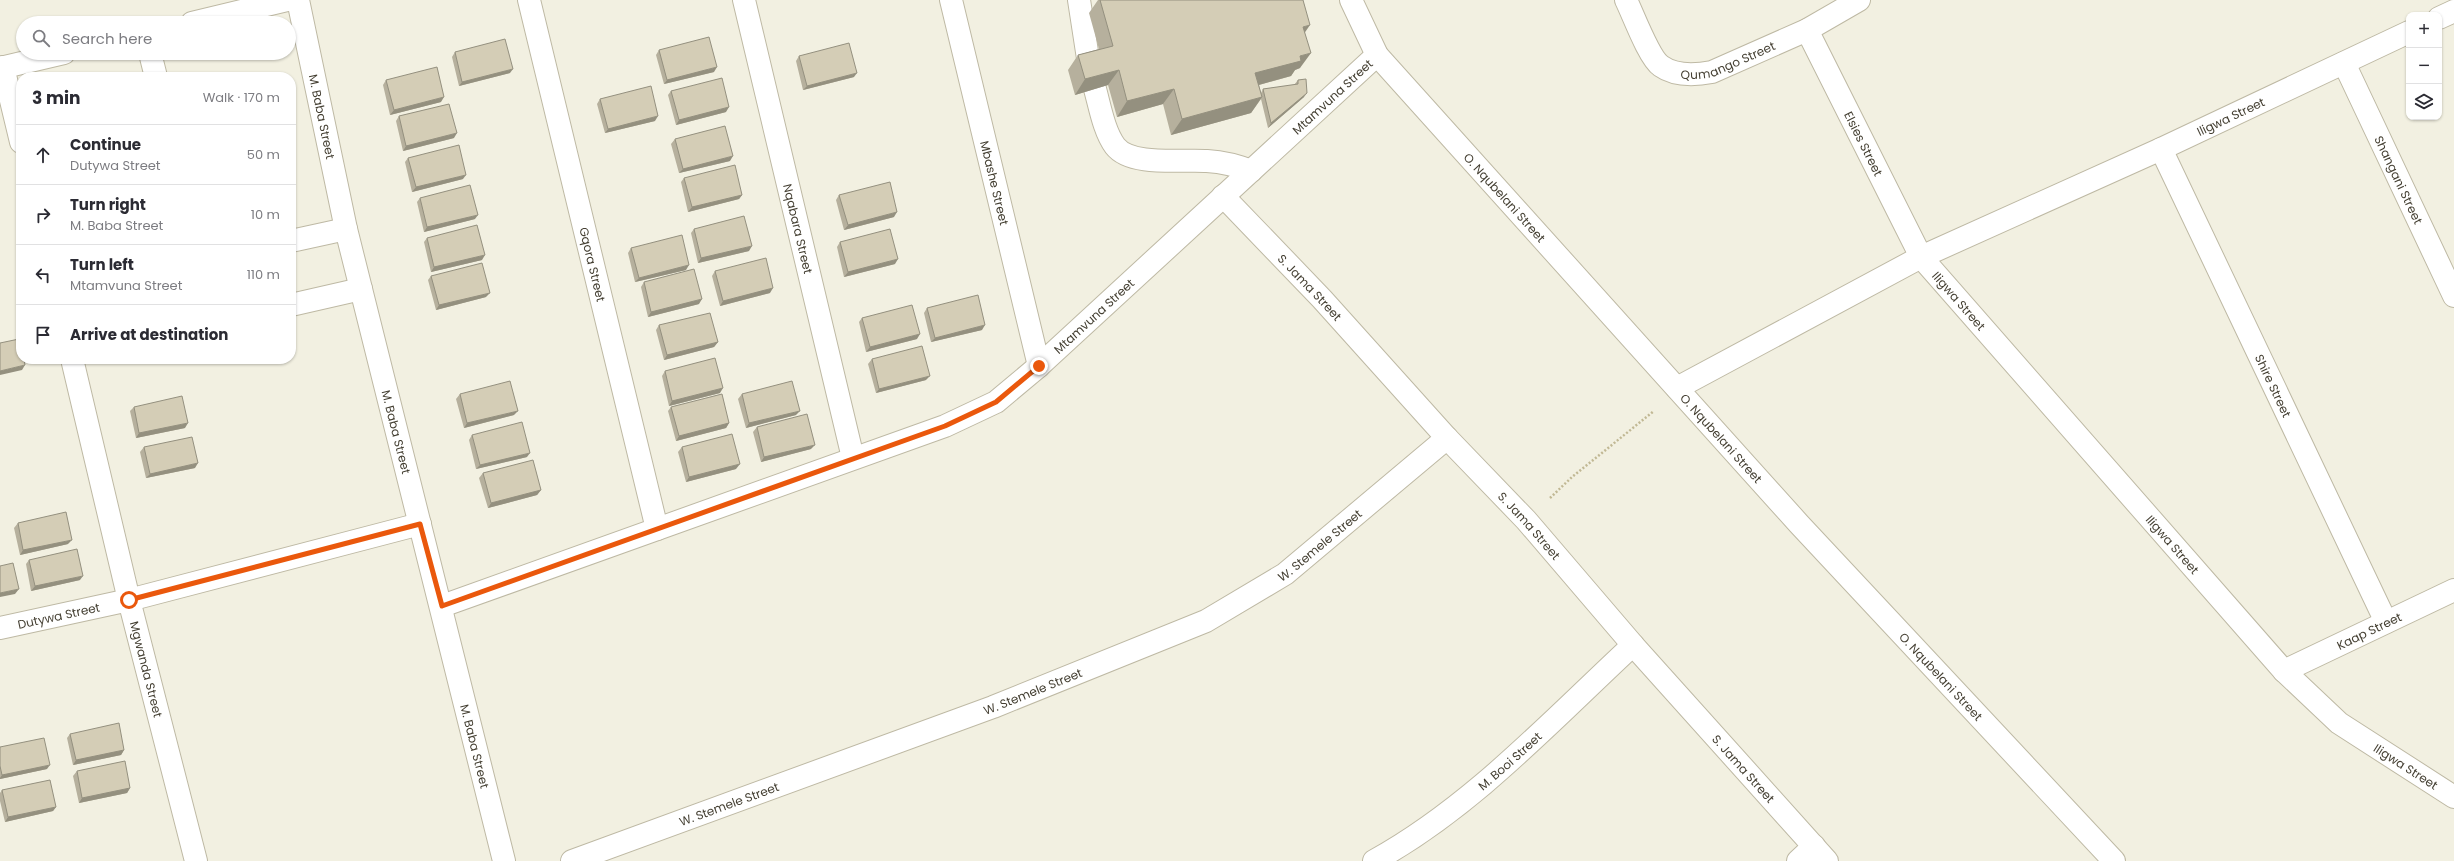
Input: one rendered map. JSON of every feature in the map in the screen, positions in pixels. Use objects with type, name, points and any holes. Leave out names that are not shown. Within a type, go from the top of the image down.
[{"type":"street","points":[[221,16],[287,0]]},
{"type":"street","name":"M. Baba Street","points":[[298,0],[346,229],[442,606],[504,861]]},
{"type":"street","name":"Gqora Street","points":[[529,0],[657,529]]},
{"type":"street","name":"Nqabara Street","points":[[744,0],[853,458]]},
{"type":"street","name":"Mbashe Street","points":[[951,0],[1039,366]]},
{"type":"street","points":[[1078,0],[1089,65]]},
{"type":"street","name":"O. Nqubelani Street","points":[[1351,0],[1377,55],[1799,524],[2114,861]]},
{"type":"street","name":"Qumango Street","points":[[1626,0],[1650,51],[1660,66],[1678,73],[1696,75],[1712,72],[1807,30],[1859,0]]},
{"type":"street","points":[[2442,17],[2454,11]]},
{"type":"street","name":"Elsies Street","points":[[1807,30],[1921,257]]},
{"type":"street","name":"Iligwa Street","points":[[1677,388],[1921,257],[2161,149],[2406,33]]},
{"type":"street","name":"Mtamvuna Street","points":[[442,606],[945,426],[996,402],[1039,366],[1377,55]]},
{"type":"street","points":[[16,122],[2,67],[33,60]]},
{"type":"street","points":[[152,60],[155,72]]},
{"type":"street","name":"Shangani Street","points":[[2344,63],[2454,296]]},
{"type":"street","points":[[1095,89],[1107,130],[1116,147],[1127,155],[1155,160],[1205,160],[1232,164],[1251,171]]},
{"type":"street","name":"Shire Street","points":[[2161,149],[2386,622]]},
{"type":"street","name":"S. Jama Street","points":[[1224,196],[1322,299],[1447,438],[1526,520],[1633,645],[1821,854]]},
{"type":"street","points":[[296,240],[346,229]]},
{"type":"street","name":"Iligwa Street","points":[[1921,257],[2284,671],[2339,723],[2454,797]]},
{"type":"street","points":[[296,304],[361,289]]},
{"type":"street","name":"Mgwanda Street","points":[[73,364],[129,600],[196,861]]},
{"type":"street","name":"W. Stemele Street","points":[[572,861],[993,707],[1206,621],[1285,574],[1447,438]]},
{"type":"street","name":"Dutywa Street","points":[[0,628],[129,600],[420,524]]},
{"type":"street","name":"Kaap Street","points":[[2284,671],[2454,590]]},
{"type":"street","name":"M. Booi Street","points":[[1374,861],[1412,840],[1488,780],[1633,645]]},
{"type":"street","points":[[1798,861],[1821,854]]},
{"type":"path","points":[[1526,520],[1572,477],[1654,411]]},
{"type":"building","points":[[1100,0],[1303,0],[1310,25],[1303,27],[1311,53],[1300,56],[1301,61],[1255,73],[1262,97],[1182,119],[1174,89],[1127,101],[1119,70],[1085,79],[1078,55],[1113,46]]},
{"type":"building","points":[[709,37],[717,67],[667,80],[659,50]]},
{"type":"building","points":[[505,39],[513,69],[462,82],[455,52]]},
{"type":"building","points":[[849,43],[857,73],[807,86],[799,56]]},
{"type":"building","points":[[437,67],[444,97],[394,110],[386,80]]},
{"type":"building","points":[[722,78],[729,107],[679,120],[671,91]]},
{"type":"building","points":[[1306,79],[1307,93],[1271,123],[1263,89],[1298,84],[1298,80]]},
{"type":"building","points":[[651,86],[658,116],[608,129],[600,99]]},
{"type":"building","points":[[449,104],[457,133],[406,146],[399,116]]},
{"type":"building","points":[[725,126],[733,156],[683,169],[675,139]]},
{"type":"building","points":[[459,145],[466,175],[416,187],[408,158]]},
{"type":"building","points":[[735,165],[742,195],[692,207],[684,178]]},
{"type":"building","points":[[890,182],[897,212],[848,225],[839,195]]},
{"type":"building","points":[[470,185],[478,215],[427,227],[420,198]]},
{"type":"building","points":[[744,216],[752,246],[701,258],[694,229]]},
{"type":"building","points":[[477,225],[485,255],[434,267],[427,238]]},
{"type":"building","points":[[890,229],[898,259],[848,272],[840,242]]},
{"type":"building","points":[[682,235],[689,265],[639,278],[631,248]]},
{"type":"building","points":[[766,258],[773,288],[723,301],[715,271]]},
{"type":"building","points":[[482,263],[490,293],[439,305],[431,276]]},
{"type":"building","points":[[694,269],[702,299],[651,312],[644,282]]},
{"type":"building","points":[[978,295],[985,325],[935,338],[927,308]]},
{"type":"building","points":[[912,305],[920,334],[870,347],[862,318]]},
{"type":"building","points":[[710,313],[718,342],[667,355],[659,325]]},
{"type":"building","points":[[16,340],[16,364],[25,365],[0,371],[0,343]]},
{"type":"building","points":[[922,346],[930,376],[879,389],[872,359]]},
{"type":"building","points":[[715,358],[723,388],[672,401],[665,371]]},
{"type":"building","points":[[510,381],[518,411],[467,423],[460,394]]},
{"type":"building","points":[[792,381],[800,411],[749,423],[742,394]]},
{"type":"building","points":[[722,394],[729,423],[679,436],[671,407]]},
{"type":"building","points":[[182,396],[188,423],[139,433],[134,407]]},
{"type":"building","points":[[807,414],[815,445],[764,457],[757,427]]},
{"type":"building","points":[[522,422],[530,453],[480,465],[472,435]]},
{"type":"building","points":[[732,434],[740,464],[689,477],[682,447]]},
{"type":"building","points":[[192,437],[198,463],[150,474],[144,447]]},
{"type":"building","points":[[533,460],[541,490],[491,503],[483,473]]},
{"type":"building","points":[[66,512],[72,540],[23,550],[18,523]]},
{"type":"building","points":[[77,549],[83,576],[35,586],[29,560]]},
{"type":"building","points":[[13,563],[19,589],[0,593],[0,566]]},
{"type":"building","points":[[119,723],[124,750],[76,760],[70,734]]},
{"type":"building","points":[[44,738],[50,765],[2,775],[0,766],[0,747]]},
{"type":"building","points":[[125,761],[130,788],[82,798],[77,771]]},
{"type":"building","points":[[50,780],[56,807],[8,817],[2,790]]},
{"type":"route","points":[[129,600],[420,524],[442,606],[945,426],[996,402],[1039,366]]}]
